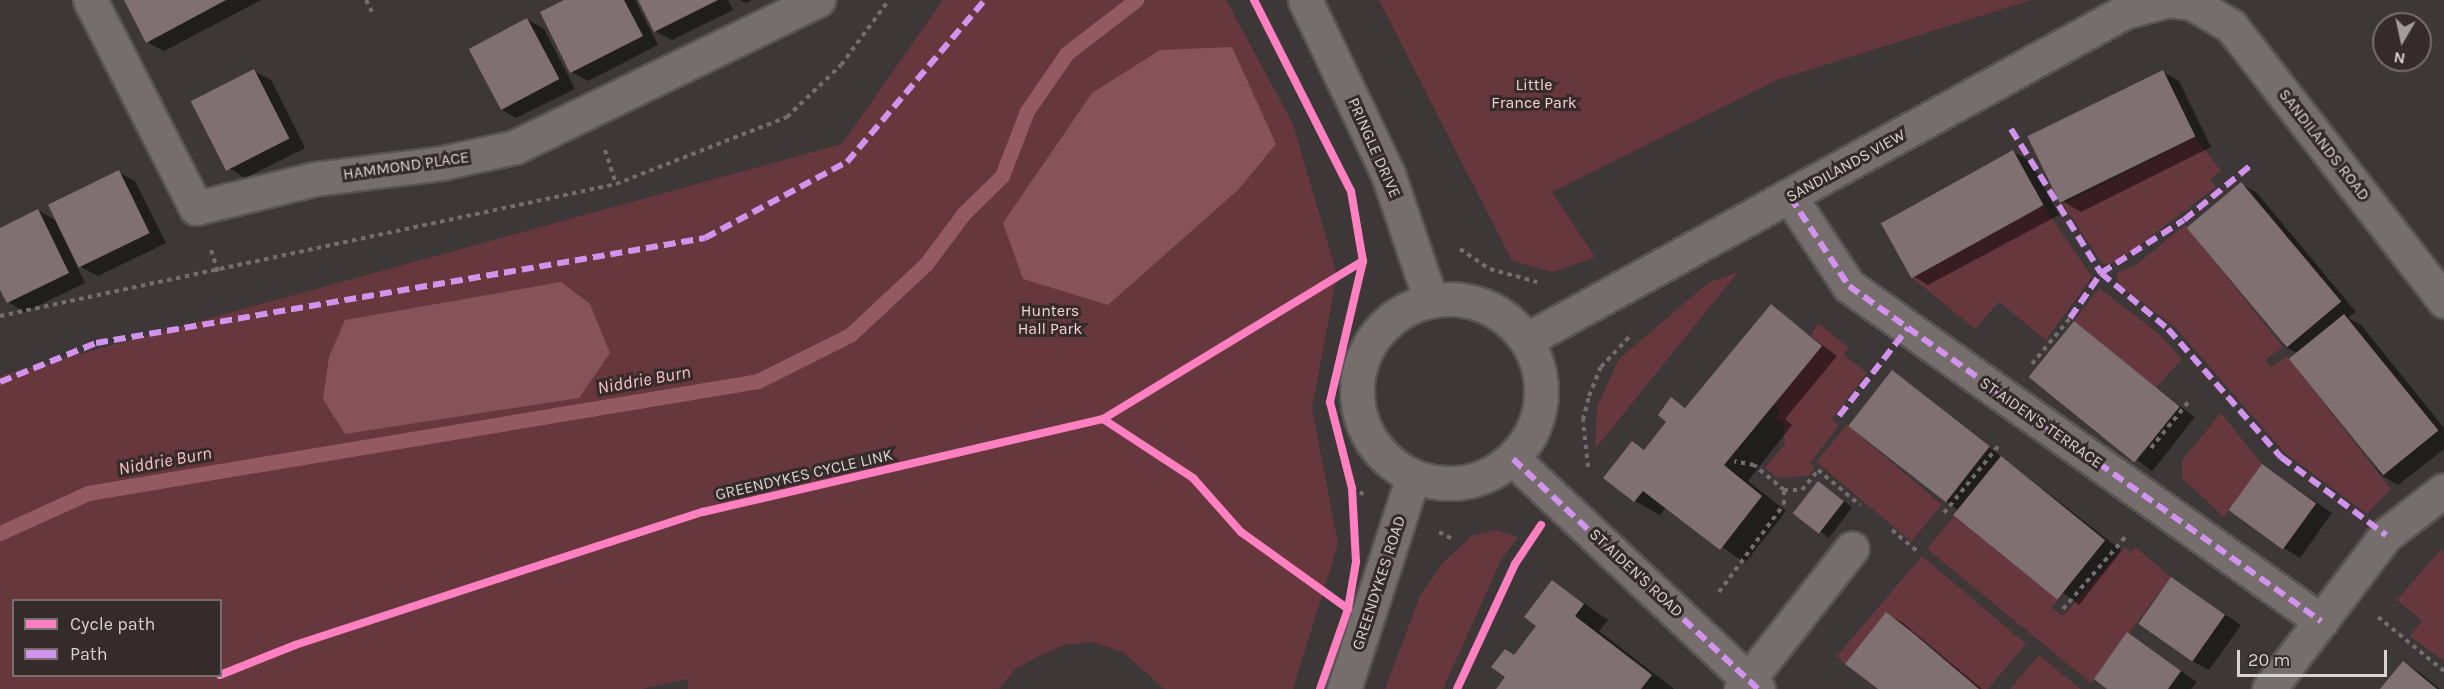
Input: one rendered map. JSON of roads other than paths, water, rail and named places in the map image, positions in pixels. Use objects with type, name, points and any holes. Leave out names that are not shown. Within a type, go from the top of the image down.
[{"type":"street","name":"HAMMOND PLACE","points":[[90,0],[196,208],[314,179],[442,163],[515,147],[818,0]]},
{"type":"street","name":"SANDILANDS VIEW","points":[[1526,340],[2124,12],[2177,1]]},
{"type":"street","name":"SANDILANDS ROAD","points":[[2177,1],[2231,26],[2444,301]]},
{"type":"street","name":"PRINGLE DRIVE","points":[[1309,6],[1388,174],[1431,301]]},
{"type":"street","name":"ST AIDEN'S TERRACE","points":[[1790,196],[1849,286],[2321,621]]},
{"type":"street","points":[[1458,299],[1494,310],[1526,340],[1542,382],[1542,403],[1536,425],[1513,459],[1462,483],[1413,477],[1384,458],[1366,432],[1357,402],[1358,378],[1367,349],[1383,326],[1431,301],[1458,299]]},
{"type":"street","name":"ST AIDEN'S ROAD","points":[[1513,459],[1693,626],[1749,686]]},
{"type":"street","name":"GREENDYKES ROAD","points":[[1344,689],[1413,477]]},
{"type":"street","points":[[2269,689],[2386,535],[2444,490]]},
{"type":"street","points":[[1749,686],[1852,548]]},
{"type":"waterway","name":"Niddrie Burn","points":[[0,533],[88,493],[758,381],[850,335],[926,264],[964,213],[1002,176],[1027,111],[1067,53],[1136,0]]},
{"type":"park label","name":"Little France Park","points":[[1534,94]]},
{"type":"park label","name":"Hunters Hall Park","points":[[1050,320]]}]
